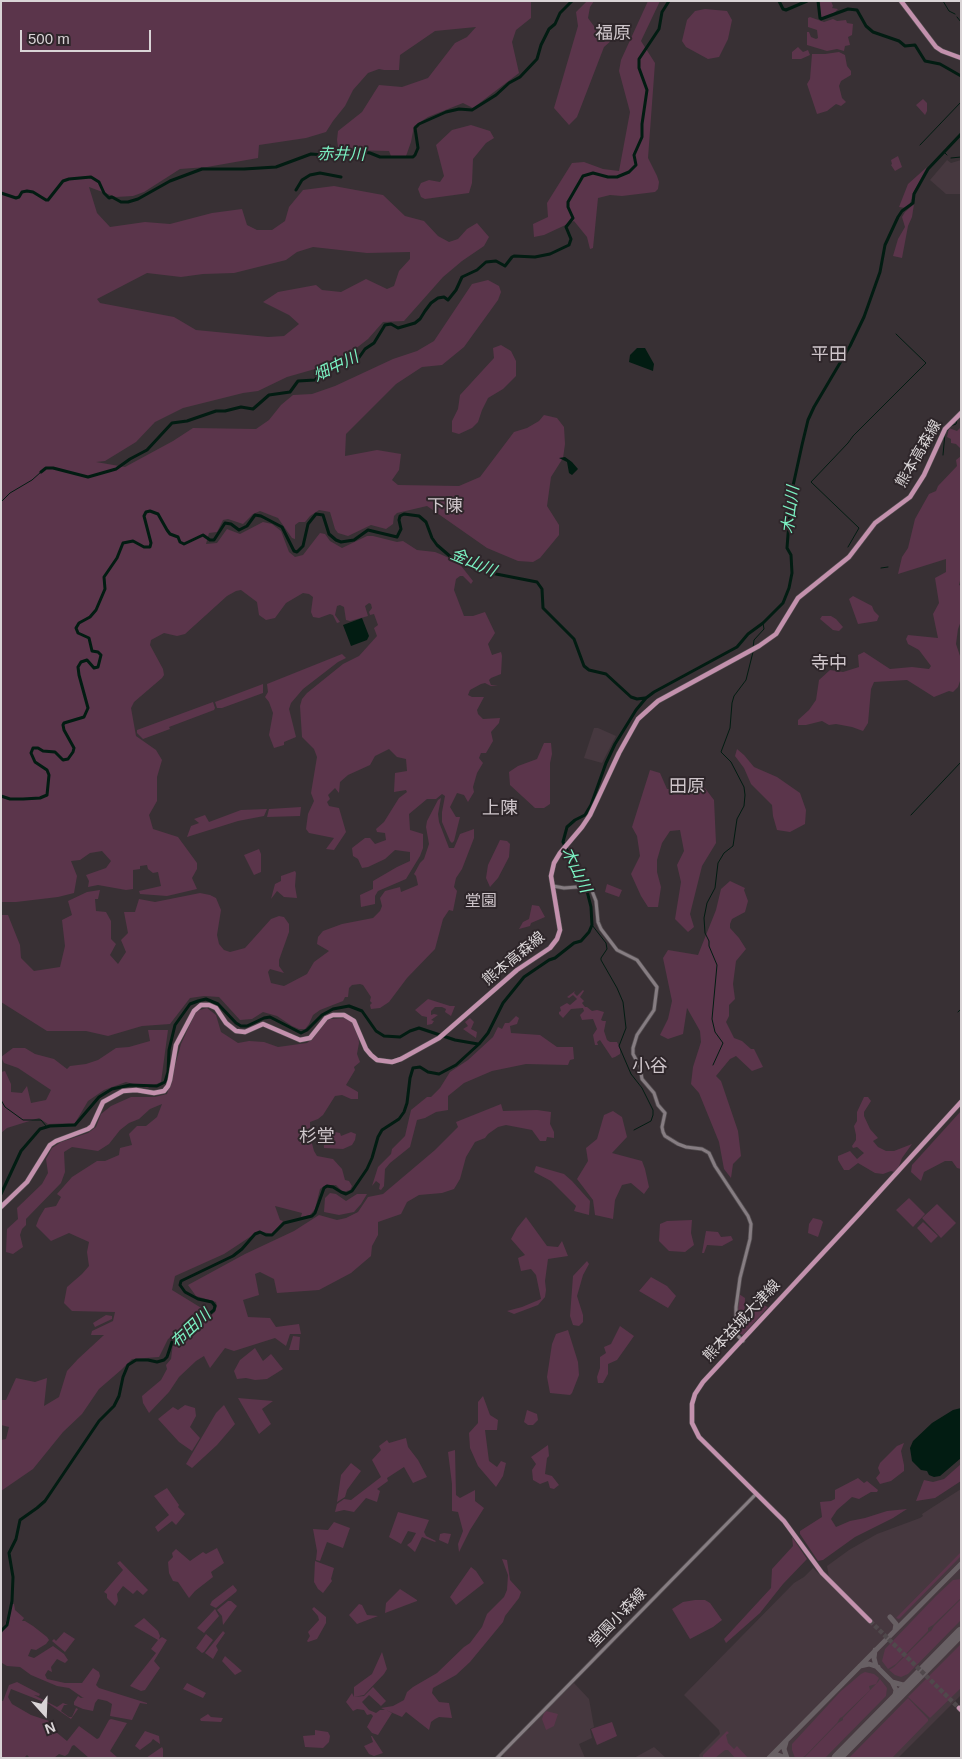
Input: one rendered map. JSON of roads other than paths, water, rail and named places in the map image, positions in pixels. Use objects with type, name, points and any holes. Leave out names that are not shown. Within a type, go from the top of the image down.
[{"type":"main road","points":[[901,1],[936,47],[961,58]]},
{"type":"main road","name":"熊本高森線","points":[[1,1207],[27,1182],[50,1145],[92,1126],[103,1102],[123,1091],[136,1090],[154,1094],[164,1091],[170,1080],[176,1045],[194,1011],[201,1005],[209,1005],[216,1008],[226,1023],[236,1031],[245,1032],[263,1024],[300,1040],[310,1038],[323,1021],[330,1016],[344,1015],[354,1021],[367,1051],[377,1060],[386,1062],[401,1059],[439,1038],[517,970],[554,944],[560,930],[552,871],[560,853],[590,815],[619,753],[643,714],[658,701],[759,646],[776,634],[798,598],[849,557],[875,524],[910,497],[924,475],[945,429],[961,413]]},
{"type":"main road","points":[[553,886],[559,888],[590,886],[598,908],[599,925],[613,947],[637,960],[657,987],[654,1010],[637,1035],[632,1052],[641,1068],[642,1079],[654,1093],[658,1105],[665,1113],[662,1127],[665,1136],[678,1144],[699,1148],[709,1153],[715,1166],[752,1224],[740,1278],[736,1307],[735,1330],[742,1341]]},
{"type":"main road","name":"熊本益城大津線","points":[[819,1568],[786,1519],[703,1438],[694,1422],[694,1405],[697,1395],[742,1341],[961,1102]]},
{"type":"main road","name":"熊本益城大津線","points":[[870,1621],[819,1568],[784,1521],[699,1437],[691,1417],[692,1404],[698,1387],[961,1106]]},
{"type":"main road","name":"堂園小森線","points":[[497,1758],[756,1494]]},
{"type":"waterway","name":"赤井川","points":[[1,193],[16,198],[22,192],[27,191],[48,200],[63,181],[91,177],[99,182],[104,193],[109,198],[112,197],[121,202],[128,202],[138,199],[170,181],[202,169],[276,167],[311,154],[338,156],[362,152],[380,157],[413,157],[418,148],[415,128],[419,124],[446,112],[459,109],[472,110],[520,77],[537,59],[549,29],[555,24],[560,13],[572,1]]},
{"type":"waterway","name":"畑中川","points":[[41,472],[46,468],[53,468],[88,477],[116,469],[147,450],[172,423],[187,421],[216,411],[241,407],[253,409],[269,395],[290,392],[298,381],[315,380],[323,371],[343,360],[358,359],[365,349],[374,343],[385,325],[391,324],[398,328],[415,323],[431,303],[438,298],[444,297],[448,300],[456,290],[462,277],[477,270],[486,262],[496,261],[505,266],[514,256],[535,257],[550,254],[569,245],[571,239],[566,227],[573,218],[568,202],[583,176],[593,173],[617,177],[629,172],[636,165],[634,155],[642,137],[647,90],[639,68],[639,59],[659,29],[662,12],[669,1]]},
{"type":"waterway","name":"畑中川","points":[[779,1],[783,9],[786,10],[807,1]]},
{"type":"waterway","name":"畑中川","points":[[818,1],[821,19],[848,9],[857,10],[866,26],[873,32],[899,41],[905,46],[915,45],[925,61],[940,64],[961,76]]},
{"type":"waterway","points":[[943,1],[949,11],[955,14]]},
{"type":"waterway","points":[[957,17],[961,22]]},
{"type":"waterway","points":[[920,145],[961,102]]},
{"type":"waterway","name":"木山川","points":[[1,1631],[7,1625],[12,1601],[13,1577],[9,1553],[16,1539],[20,1520],[45,1501],[99,1421],[114,1406],[119,1396],[128,1365],[136,1360],[157,1362],[164,1360],[167,1357],[172,1342],[184,1339],[194,1327],[214,1310],[215,1306],[212,1302],[198,1299],[185,1292],[180,1285],[181,1281],[233,1256],[255,1234],[260,1232],[272,1235],[284,1223],[312,1216],[315,1213],[324,1188],[327,1186],[346,1194],[352,1191],[367,1169],[382,1130],[399,1119],[404,1112],[413,1068],[420,1067],[428,1072],[439,1074],[456,1065],[488,1033],[503,1003],[524,977],[555,958],[574,943],[581,941],[589,932],[592,925],[591,907],[587,891],[563,842],[567,827],[585,815],[591,805],[615,744],[636,710],[646,698],[737,647],[748,634],[763,623],[783,603],[792,573],[791,555],[787,548],[791,495],[808,420],[850,346],[864,317],[880,272],[885,245],[898,217],[902,211],[913,203],[914,194],[928,169],[961,134]]},
{"type":"waterway","points":[[951,158],[961,157]]},
{"type":"waterway","points":[[296,190],[302,180],[310,175],[320,173],[341,177]]},
{"type":"waterway","points":[[848,547],[859,528],[811,482],[853,436],[926,363],[896,334]]},
{"type":"waterway","points":[[943,455],[945,433],[951,426],[956,424],[957,420]]},
{"type":"waterway","points":[[1,502],[10,493],[32,480],[41,472]]},
{"type":"waterway","name":"金山川","points":[[1,796],[10,799],[23,799],[40,798],[47,795],[49,775],[47,770],[35,762],[31,753],[33,748],[55,752],[63,760],[68,759],[73,752],[74,748],[63,725],[64,723],[84,717],[88,708],[78,667],[81,662],[87,660],[94,668],[98,667],[101,655],[98,652],[92,651],[89,638],[78,633],[76,628],[79,623],[90,617],[96,610],[105,589],[104,577],[117,558],[123,543],[133,541],[144,547],[150,547],[151,543],[144,516],[146,512],[150,511],[158,514],[170,534],[178,537],[180,542],[184,544],[203,535],[210,540],[214,540],[225,523],[231,524],[239,530],[247,526],[255,515],[261,516],[282,527],[294,551],[297,552],[303,546],[308,524],[316,514],[323,515],[329,534],[341,542],[354,540],[368,530],[397,537],[401,529],[400,516],[404,514],[419,516],[426,522],[437,545],[452,558],[475,564],[491,573],[537,582],[542,589],[543,608],[574,639],[584,666],[589,670],[606,674],[631,697],[637,699],[645,698]]},
{"type":"waterway","points":[[881,568],[888,567]]},
{"type":"waterway","points":[[753,648],[754,640],[764,629],[763,623]]},
{"type":"waterway","points":[[713,1065],[723,1043],[715,1032],[712,1019],[717,965],[705,933],[704,918],[707,903],[715,888],[718,863],[724,853],[733,846],[737,819],[744,806],[744,787],[731,762],[721,752],[730,728],[734,696],[746,680],[753,652]]},
{"type":"waterway","points":[[911,815],[961,762]]},
{"type":"waterway","points":[[592,925],[606,943],[607,949],[601,960],[623,1002],[626,1028],[619,1046],[631,1074],[642,1088],[653,1110],[651,1121],[634,1130]]},
{"type":"waterway","name":"木山川","points":[[1,1194],[21,1151],[40,1129],[50,1126],[75,1125],[99,1097],[112,1089],[130,1085],[157,1086],[165,1082],[168,1072],[169,1050],[175,1025],[190,1004],[198,1001],[206,999],[218,1004],[241,1026],[247,1026],[270,1017],[301,1033],[307,1030],[322,1015],[333,1009],[349,1006],[362,1011],[376,1031],[384,1036],[400,1037],[419,1028],[455,1040],[478,1044]]},
{"type":"waterway","points":[[958,1012],[961,1009]]},
{"type":"waterway","points":[[1,1100],[5,1107],[23,1120],[41,1120],[47,1127]]},
{"type":"tunnel","points":[[870,1621],[959,1708]]},
{"type":"district","name":"福原","points":[[613,34]]},
{"type":"district","name":"平田","points":[[829,355]]},
{"type":"district","name":"下陳","points":[[445,507]]},
{"type":"district","name":"寺中","points":[[829,664]]},
{"type":"district","name":"田原","points":[[687,787]]},
{"type":"district","name":"上陳","points":[[500,809]]},
{"type":"district","name":"堂園","points":[[481,902]]},
{"type":"district","name":"小谷","points":[[650,1067]]},
{"type":"district","name":"杉堂","points":[[317,1137]]},
{"type":"water label","name":"布田川","points":[[191,1329]]}]
